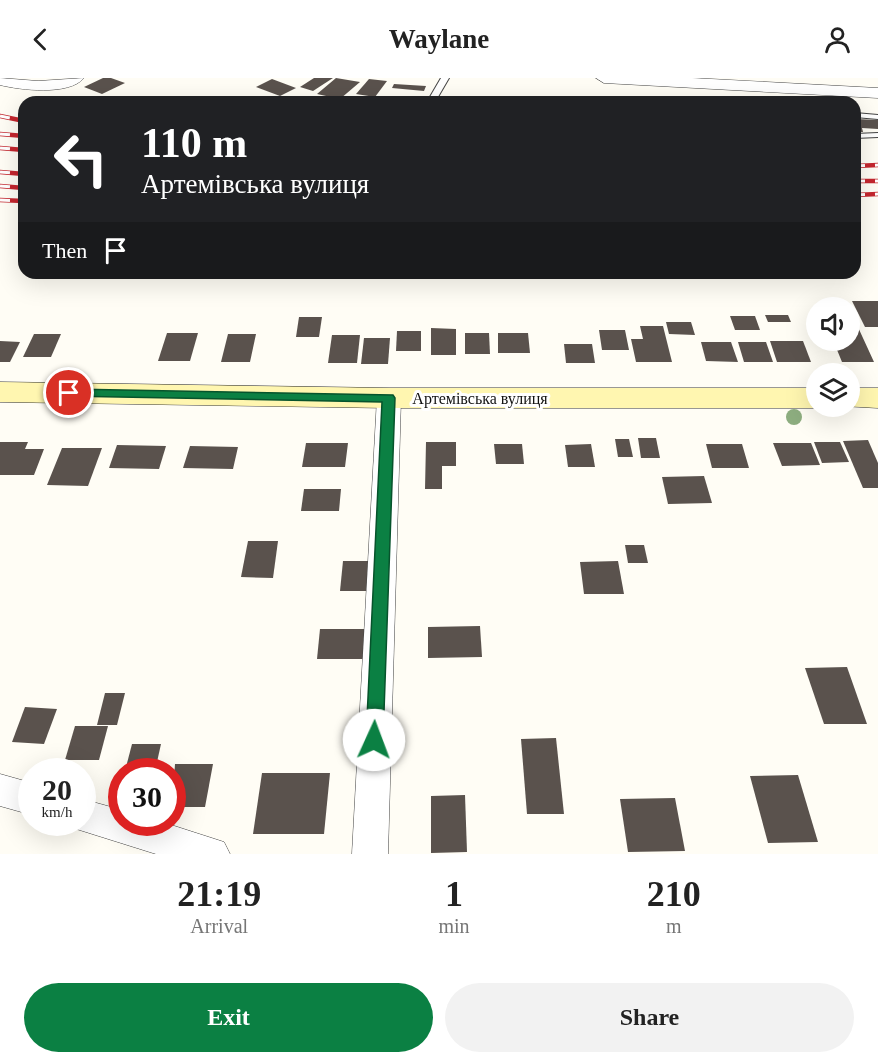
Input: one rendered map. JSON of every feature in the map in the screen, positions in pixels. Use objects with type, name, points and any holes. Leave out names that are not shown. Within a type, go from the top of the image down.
[{"type":"main road","name":"Артемівська вулиця","points":[[0,392],[388,398],[806,398]]},
{"type":"main road","points":[[860,398],[878,398]]},
{"type":"street","points":[[0,80],[17,85],[43,86],[76,78]]},
{"type":"street","points":[[604,78],[878,93]]},
{"type":"street","points":[[370,854],[388,398]]},
{"type":"street","points":[[0,790],[18,795]]},
{"type":"street","points":[[96,819],[212,854]]},
{"type":"lane","points":[[434,96],[445,78]]},
{"type":"lane","points":[[861,116],[878,117]]},
{"type":"lane","points":[[861,136],[878,135]]},
{"type":"building","points":[[103,78],[125,83],[102,94],[84,87]]},
{"type":"building","points":[[314,78],[333,78],[313,91],[300,87]]},
{"type":"building","points":[[336,78],[360,82],[344,96],[317,94]]},
{"type":"building","points":[[272,79],[296,88],[280,96],[256,87]]},
{"type":"building","points":[[369,79],[387,81],[376,96],[356,94]]},
{"type":"building","points":[[394,84],[426,86],[424,91],[392,88]]},
{"type":"building","points":[[861,119],[878,120],[878,129],[862,128],[863,132],[861,132]]},
{"type":"building","points":[[860,301],[878,301],[878,327],[865,327],[860,317]]},
{"type":"building","points":[[765,315],[788,315],[791,322],[768,322]]},
{"type":"building","points":[[730,316],[755,316],[760,330],[735,330]]},
{"type":"building","points":[[299,317],[322,317],[319,337],[296,337]]},
{"type":"building","points":[[666,322],[691,322],[695,335],[669,334]]},
{"type":"building","points":[[640,326],[663,326],[672,362],[636,362],[631,339],[643,339]]},
{"type":"building","points":[[431,328],[456,329],[456,355],[431,355]]},
{"type":"building","points":[[599,330],[625,330],[629,350],[602,350]]},
{"type":"building","points":[[397,331],[421,331],[421,351],[396,351]]},
{"type":"building","points":[[860,332],[874,362],[842,362],[838,351],[860,351]]},
{"type":"building","points":[[167,333],[198,333],[190,361],[158,361]]},
{"type":"building","points":[[465,333],[489,333],[490,354],[465,354]]},
{"type":"building","points":[[498,333],[528,333],[530,353],[498,353]]},
{"type":"building","points":[[34,334],[61,334],[51,357],[23,357]]},
{"type":"building","points":[[228,334],[256,334],[250,362],[221,362]]},
{"type":"building","points":[[332,335],[360,335],[357,363],[328,363]]},
{"type":"building","points":[[364,338],[390,338],[388,364],[361,364]]},
{"type":"building","points":[[0,341],[20,342],[10,362],[0,362]]},
{"type":"building","points":[[770,341],[803,341],[811,362],[777,362]]},
{"type":"building","points":[[701,342],[731,342],[738,362],[706,361]]},
{"type":"building","points":[[738,342],[766,342],[773,362],[744,362]]},
{"type":"building","points":[[564,344],[592,344],[595,363],[566,363]]},
{"type":"building","points":[[638,438],[656,438],[660,458],[641,458]]},
{"type":"building","points":[[615,439],[629,439],[633,457],[618,457]]},
{"type":"building","points":[[868,440],[878,463],[878,488],[863,488],[843,441]]},
{"type":"building","points":[[0,442],[28,442],[25,449],[44,449],[34,475],[0,475]]},
{"type":"building","points":[[426,442],[456,442],[456,466],[442,466],[442,489],[425,489]]},
{"type":"building","points":[[814,442],[840,442],[849,462],[822,463]]},
{"type":"building","points":[[306,443],[348,443],[345,467],[302,467]]},
{"type":"building","points":[[773,443],[811,443],[820,465],[782,466]]},
{"type":"building","points":[[494,444],[522,444],[524,464],[496,464]]},
{"type":"building","points":[[591,444],[595,467],[568,467],[565,445]]},
{"type":"building","points":[[706,444],[742,444],[749,468],[712,468]]},
{"type":"building","points":[[117,445],[166,446],[159,469],[109,468]]},
{"type":"building","points":[[190,446],[238,447],[233,469],[183,468]]},
{"type":"building","points":[[62,448],[102,448],[88,486],[47,485]]},
{"type":"building","points":[[704,476],[712,503],[668,504],[662,477]]},
{"type":"building","points":[[304,489],[341,489],[339,511],[301,511]]},
{"type":"building","points":[[248,541],[278,541],[273,578],[241,577]]},
{"type":"building","points":[[625,545],[644,545],[648,563],[628,563]]},
{"type":"building","points":[[343,561],[369,561],[367,591],[340,591]]},
{"type":"building","points":[[618,561],[624,594],[584,594],[580,562]]},
{"type":"building","points":[[480,626],[482,657],[428,658],[428,627]]},
{"type":"building","points":[[320,629],[365,629],[363,659],[317,659]]},
{"type":"building","points":[[847,667],[867,724],[824,724],[805,668]]},
{"type":"building","points":[[105,693],[125,693],[117,725],[97,725]]},
{"type":"building","points":[[25,707],[57,709],[44,744],[12,742]]},
{"type":"building","points":[[75,726],[108,726],[99,760],[96,758],[66,758]]},
{"type":"building","points":[[556,738],[564,814],[527,814],[521,739]]},
{"type":"building","points":[[132,744],[161,744],[158,758],[128,758]]},
{"type":"building","points":[[186,764],[213,764],[205,807],[186,807]]},
{"type":"building","points":[[262,773],[330,773],[324,834],[253,834]]},
{"type":"building","points":[[798,775],[818,842],[768,843],[750,776]]},
{"type":"building","points":[[465,795],[467,852],[431,853],[431,796]]},
{"type":"building","points":[[675,798],[685,851],[628,852],[620,799]]},
{"type":"railway","points":[[0,116],[18,120]]},
{"type":"railway","points":[[0,134],[18,136]]},
{"type":"railway","points":[[0,148],[18,150]]},
{"type":"railway","points":[[861,166],[878,165]]},
{"type":"railway","points":[[0,172],[18,174]]},
{"type":"railway","points":[[861,181],[878,181]]},
{"type":"railway","points":[[0,186],[18,188]]},
{"type":"railway","points":[[861,195],[878,194]]},
{"type":"railway","points":[[0,200],[18,201]]},
{"type":"route","points":[[69,393],[388,398],[374,740]]}]
